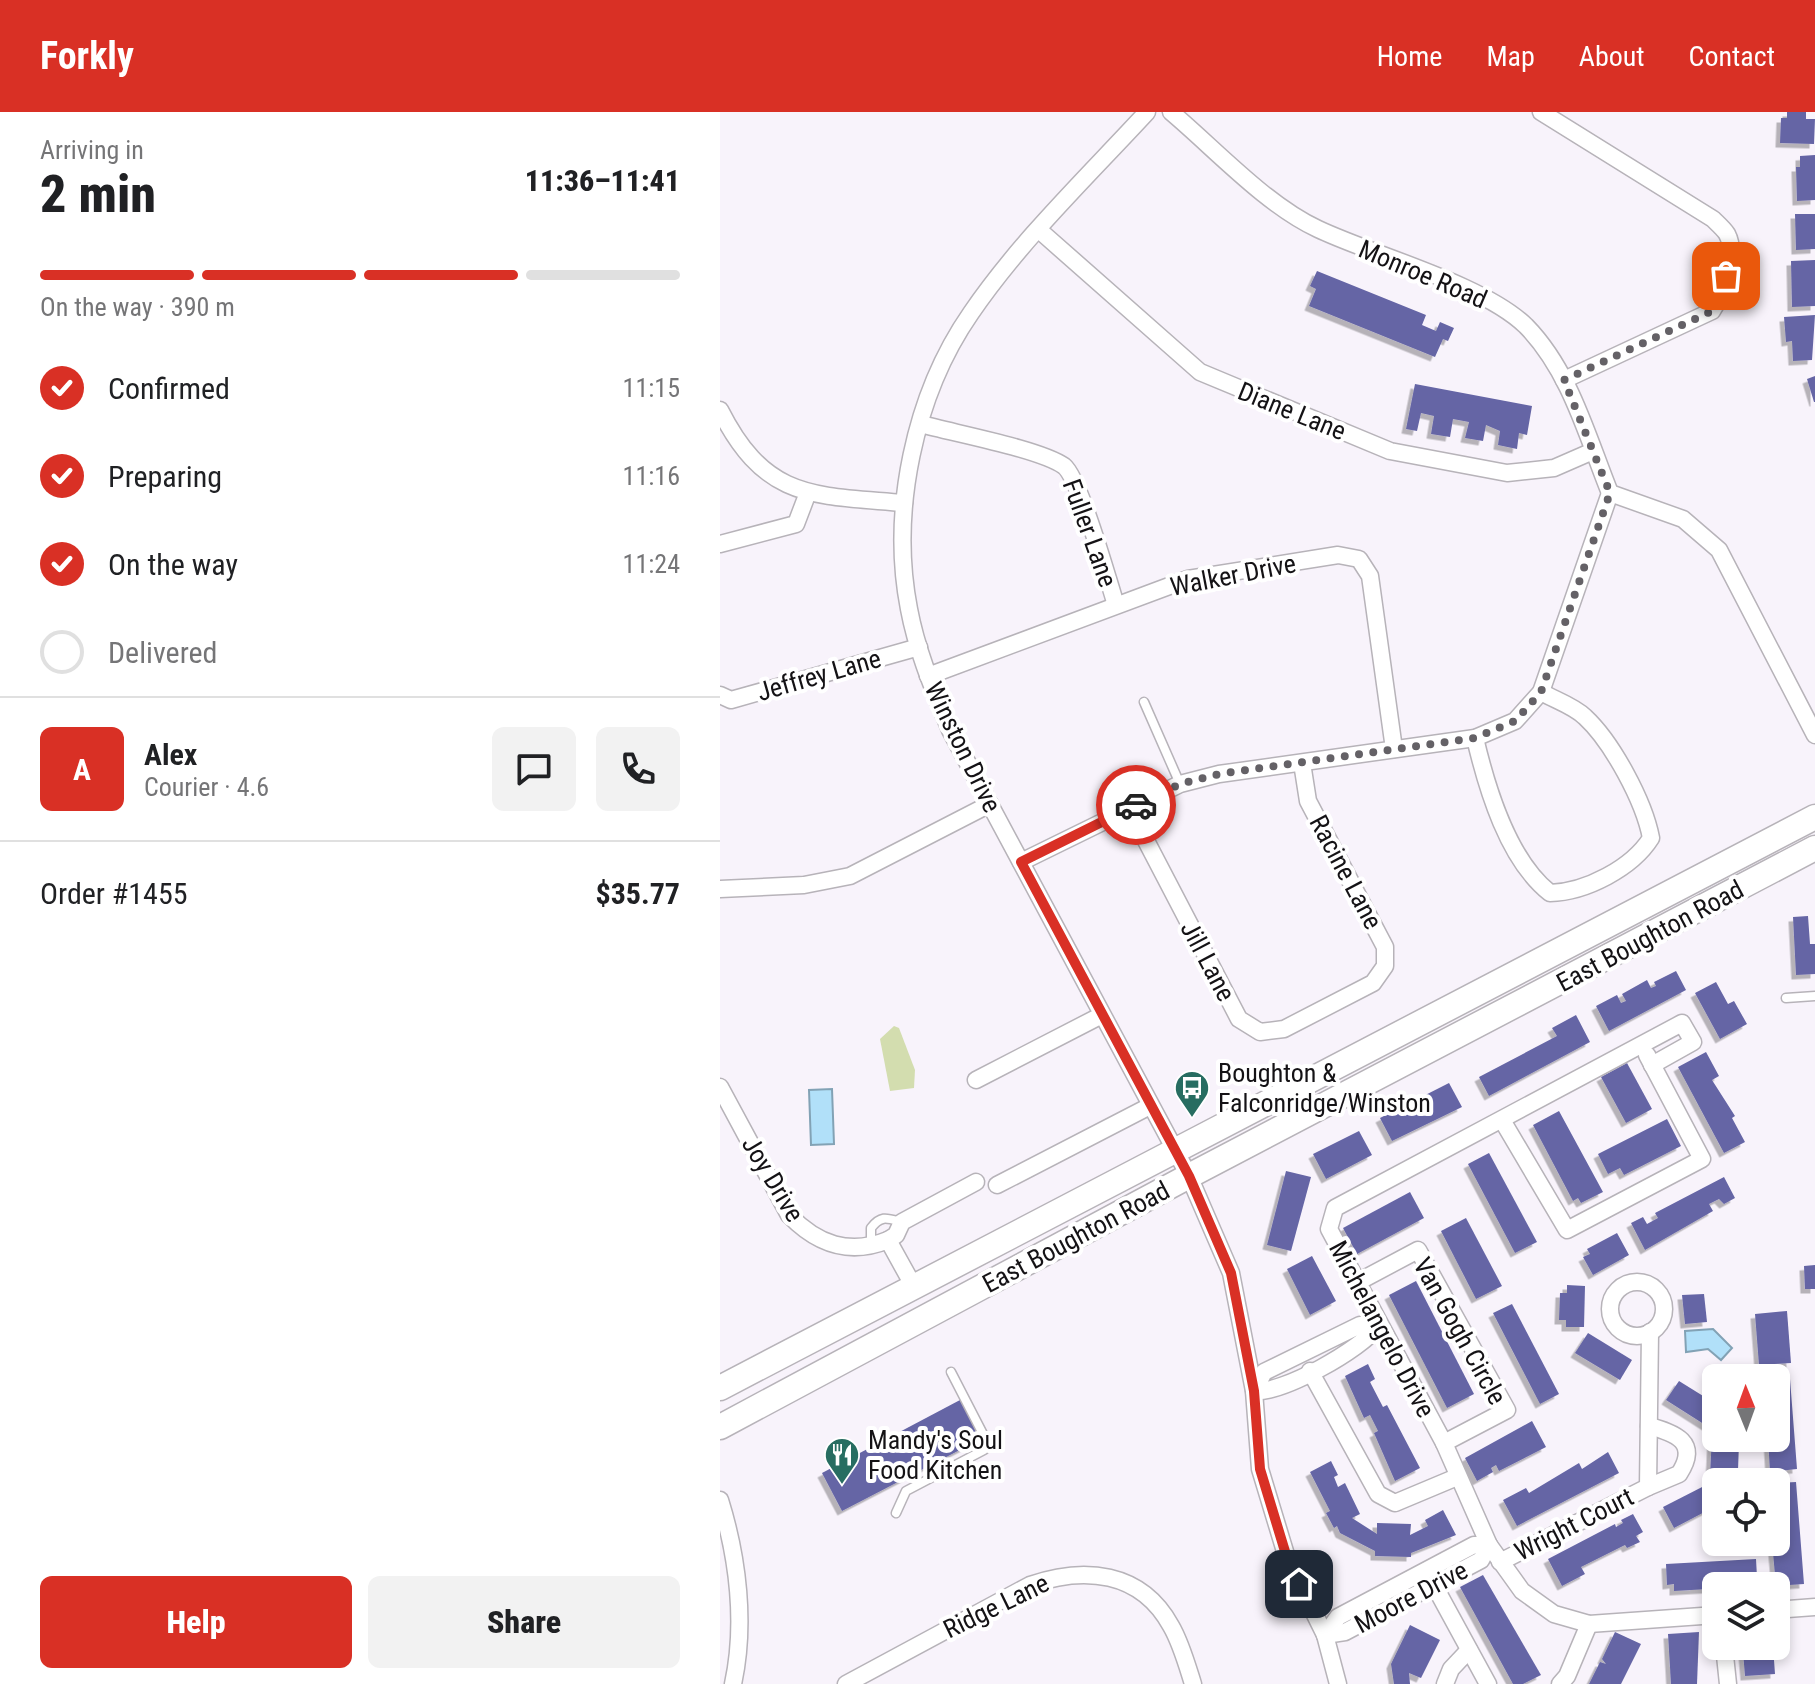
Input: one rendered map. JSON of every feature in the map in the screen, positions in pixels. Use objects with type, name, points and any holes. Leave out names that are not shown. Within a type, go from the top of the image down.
[{"type":"main road","name":"East Boughton Road","points":[[720,1388],[1815,817]]},
{"type":"main road","name":"East Boughton Road","points":[[720,1427],[1189,1176],[1815,848]]},
{"type":"street","name":"Winston Drive","points":[[1147,112],[1000,273],[969,316],[942,368],[921,424],[904,503],[909,607],[928,676],[950,730],[1189,1176],[1231,1273],[1254,1391],[1260,1469],[1287,1558],[1325,1635],[1338,1684]]},
{"type":"street","name":"Monroe Road","points":[[1171,112],[1281,206],[1315,228],[1488,299],[1523,324],[1547,351],[1564,380],[1610,493]]},
{"type":"street","points":[[1541,112],[1713,219],[1728,235],[1730,257],[1723,295],[1712,311],[1564,380]]},
{"type":"street","name":"Diane Lane","points":[[1039,230],[1200,372],[1390,451],[1507,473],[1554,468],[1593,451]]},
{"type":"street","points":[[720,410],[745,451],[771,476],[807,495],[904,503]]},
{"type":"street","name":"Fuller Lane","points":[[921,424],[1046,458],[1066,468],[1077,488],[1116,605]]},
{"type":"street","points":[[1021,862],[1180,784],[1219,774],[1475,738],[1515,721],[1541,692],[1610,493],[1683,519],[1719,550],[1815,735]]},
{"type":"street","points":[[720,544],[796,524],[807,495]]},
{"type":"street","name":"Walker Drive","points":[[928,676],[1188,579],[1338,555],[1359,559],[1370,576],[1394,749]]},
{"type":"street","name":"Jeffrey Lane","points":[[720,695],[731,700],[919,647]]},
{"type":"street","points":[[1475,738],[1488,793],[1531,879],[1550,893],[1572,893],[1639,857],[1651,838],[1647,816],[1602,735],[1583,714],[1541,692]]},
{"type":"street","name":"Racine Lane","points":[[1302,763],[1308,801],[1385,947],[1385,966],[1373,983],[1335,1003]]},
{"type":"street","points":[[720,889],[804,885],[850,876],[990,804]]},
{"type":"street","name":"Jill Lane","points":[[1129,808],[1239,1019],[1260,1032],[1284,1029],[1335,1003]]},
{"type":"street","points":[[976,1080],[1102,1015]]},
{"type":"street","name":"Michelangelo Drive","points":[[1652,1065],[1693,1042],[1682,1023],[1335,1208],[1329,1229],[1378,1326],[1444,1443],[1489,1545],[1522,1591],[1554,1614],[1589,1624],[1702,1616]]},
{"type":"street","points":[[1502,1120],[1567,1230],[1702,1159],[1642,1045]]},
{"type":"street","name":"Joy Drive","points":[[720,1087],[789,1215],[805,1232],[825,1243],[871,1247],[888,1240]]},
{"type":"street","points":[[997,1185],[1150,1106]]},
{"type":"street","points":[[914,1287],[888,1240],[896,1235],[902,1222],[976,1182]]},
{"type":"street","name":"Van Gogh Circle","points":[[1356,1283],[1418,1250],[1507,1410],[1444,1443]]},
{"type":"street","points":[[1360,1325],[1378,1326],[1369,1340],[1310,1371],[1269,1392],[1254,1391],[1264,1372],[1360,1325]]},
{"type":"street","name":"Wright Court","points":[[1648,1487],[1650,1332]]},
{"type":"street","points":[[1310,1371],[1378,1494],[1395,1503],[1457,1477]]},
{"type":"street","name":"Wright Court","points":[[1500,1562],[1679,1474],[1687,1457],[1686,1448],[1676,1433],[1649,1426]]},
{"type":"street","points":[[720,1502],[739,1634],[733,1684]]},
{"type":"street","name":"Moore Drive","points":[[1474,1545],[1489,1545],[1481,1560],[1345,1632],[1325,1635],[1338,1617],[1474,1545]]},
{"type":"street","name":"Ridge Lane","points":[[846,1684],[1030,1585],[1061,1574],[1093,1573],[1125,1582],[1151,1600],[1171,1626],[1193,1684]]},
{"type":"street","points":[[1434,1585],[1488,1684]]},
{"type":"street","points":[[1790,1609],[1815,1607]]},
{"type":"street","points":[[1560,1684],[1567,1676],[1589,1624]]},
{"type":"street","points":[[1445,1684],[1451,1669],[1469,1650]]},
{"type":"street","points":[[1725,1660],[1728,1684]]},
{"type":"lane","points":[[1144,702],[1180,784]]},
{"type":"lane","points":[[1786,998],[1815,996]]},
{"type":"lane","points":[[871,1247],[871,1228],[877,1220],[885,1217],[902,1222]]},
{"type":"lane","points":[[896,1513],[906,1491],[984,1450],[984,1436],[951,1372]]},
{"type":"green space","points":[[894,1026],[899,1028],[915,1070],[914,1088],[890,1091],[880,1039]]},
{"type":"water","points":[[832,1089],[834,1144],[811,1145],[809,1090]]},
{"type":"water","points":[[1713,1329],[1732,1348],[1721,1360],[1708,1349],[1686,1352],[1685,1331]]},
{"type":"building","points":[[1787,112],[1806,112],[1806,119],[1815,119],[1814,144],[1780,143],[1781,118],[1787,118]]},
{"type":"building","points":[[1815,155],[1815,200],[1797,201],[1796,167],[1800,167],[1800,156]]},
{"type":"building","points":[[1795,214],[1815,214],[1815,249],[1796,250]]},
{"type":"building","points":[[1815,260],[1815,306],[1792,307],[1791,261]]},
{"type":"building","points":[[1317,271],[1426,315],[1422,325],[1436,331],[1440,322],[1454,328],[1448,341],[1443,339],[1435,357],[1309,306],[1316,289],[1310,286]]},
{"type":"building","points":[[1815,315],[1812,360],[1793,361],[1792,341],[1786,342],[1784,317]]},
{"type":"building","points":[[1815,376],[1815,402],[1814,402],[1807,379]]},
{"type":"building","points":[[1415,384],[1532,406],[1527,435],[1519,433],[1517,449],[1498,445],[1500,431],[1486,425],[1483,441],[1465,438],[1469,422],[1453,419],[1450,437],[1431,434],[1434,416],[1421,413],[1417,431],[1406,429]]},
{"type":"building","points":[[1808,916],[1810,944],[1815,944],[1815,974],[1796,975],[1793,917]]},
{"type":"building","points":[[1676,971],[1686,990],[1609,1031],[1596,1006],[1617,995],[1621,1003],[1626,1001],[1622,994],[1647,980],[1651,988],[1656,986],[1654,982]]},
{"type":"building","points":[[1716,982],[1728,1004],[1734,1001],[1747,1024],[1720,1039],[1695,993]]},
{"type":"building","points":[[1576,1015],[1590,1042],[1489,1096],[1479,1077],[1557,1036],[1552,1028]]},
{"type":"building","points":[[1706,1052],[1719,1076],[1712,1080],[1735,1116],[1732,1118],[1745,1142],[1724,1153],[1678,1067]]},
{"type":"building","points":[[1627,1063],[1652,1109],[1626,1123],[1601,1077]]},
{"type":"building","points":[[1449,1083],[1462,1107],[1392,1141],[1380,1118]]},
{"type":"building","points":[[1559,1111],[1603,1192],[1581,1203],[1578,1198],[1573,1201],[1533,1125]]},
{"type":"building","points":[[1667,1119],[1681,1146],[1624,1175],[1620,1168],[1608,1174],[1598,1154]]},
{"type":"building","points":[[1359,1131],[1372,1155],[1326,1179],[1313,1154]]},
{"type":"building","points":[[1489,1153],[1537,1242],[1515,1253],[1468,1164]]},
{"type":"building","points":[[1286,1171],[1311,1177],[1291,1251],[1267,1245]]},
{"type":"building","points":[[1724,1177],[1735,1198],[1724,1204],[1719,1199],[1709,1204],[1713,1211],[1645,1250],[1631,1223],[1643,1217],[1647,1224],[1658,1218],[1655,1213]]},
{"type":"building","points":[[1410,1192],[1424,1218],[1357,1254],[1343,1228]]},
{"type":"building","points":[[1466,1218],[1502,1286],[1476,1299],[1441,1231]]},
{"type":"building","points":[[1617,1233],[1629,1255],[1593,1275],[1583,1257],[1590,1254],[1587,1249]]},
{"type":"building","points":[[1312,1256],[1336,1301],[1310,1315],[1287,1269]]},
{"type":"building","points":[[1815,1265],[1815,1289],[1805,1289],[1804,1266]]},
{"type":"building","points":[[1416,1281],[1474,1394],[1447,1408],[1389,1295]]},
{"type":"building","points":[[1567,1285],[1585,1286],[1584,1327],[1566,1327],[1566,1320],[1559,1320],[1560,1293],[1567,1293]]},
{"type":"building","points":[[1704,1294],[1707,1322],[1685,1324],[1682,1295]]},
{"type":"building","points":[[1512,1304],[1559,1394],[1540,1404],[1493,1313]]},
{"type":"building","points":[[1787,1311],[1791,1363],[1759,1364],[1755,1314]]},
{"type":"building","points":[[1588,1333],[1632,1360],[1620,1380],[1575,1353]]},
{"type":"building","points":[[1368,1364],[1375,1379],[1370,1382],[1383,1407],[1387,1405],[1420,1468],[1395,1481],[1374,1433],[1378,1431],[1370,1415],[1364,1418],[1345,1376]]},
{"type":"building","points":[[1790,1379],[1797,1469],[1770,1468],[1769,1452],[1790,1452]]},
{"type":"building","points":[[1679,1381],[1702,1395],[1702,1423],[1666,1400]]},
{"type":"building","points":[[960,1400],[981,1439],[842,1511],[822,1473]]},
{"type":"building","points":[[1532,1421],[1546,1447],[1499,1471],[1496,1465],[1491,1468],[1493,1472],[1477,1481],[1465,1458]]},
{"type":"building","points":[[1608,1452],[1619,1473],[1517,1526],[1503,1500],[1526,1488],[1529,1493],[1579,1463],[1582,1469]]},
{"type":"building","points":[[1711,1452],[1739,1452],[1738,1468],[1710,1468]]},
{"type":"building","points":[[1331,1461],[1338,1475],[1334,1477],[1338,1487],[1345,1483],[1360,1514],[1352,1518],[1377,1534],[1377,1523],[1411,1524],[1410,1535],[1428,1526],[1425,1520],[1443,1510],[1456,1535],[1411,1553],[1411,1557],[1375,1556],[1375,1551],[1340,1533],[1337,1526],[1334,1528],[1326,1513],[1330,1511],[1310,1472]]},
{"type":"building","points":[[1790,1482],[1796,1482],[1804,1584],[1790,1585],[1790,1572],[1775,1572],[1773,1556],[1790,1556]]},
{"type":"building","points":[[1702,1487],[1702,1513],[1674,1528],[1663,1507]]},
{"type":"building","points":[[1633,1514],[1643,1532],[1636,1536],[1640,1542],[1627,1548],[1625,1545],[1581,1567],[1585,1574],[1562,1586],[1548,1559],[1615,1524],[1616,1527],[1623,1523],[1621,1520]]},
{"type":"building","points":[[1756,1559],[1757,1572],[1702,1572],[1702,1589],[1674,1591],[1674,1584],[1667,1585],[1666,1564]]},
{"type":"building","points":[[1483,1575],[1541,1675],[1523,1684],[1513,1684],[1460,1587]]},
{"type":"building","points":[[1410,1625],[1440,1640],[1421,1678],[1409,1673],[1410,1684],[1394,1684],[1391,1664]]},
{"type":"building","points":[[1615,1632],[1641,1644],[1621,1684],[1589,1684],[1600,1662],[1606,1664],[1602,1659]]},
{"type":"building","points":[[1699,1632],[1697,1684],[1671,1684],[1668,1634]]},
{"type":"building","points":[[1744,1660],[1774,1660],[1775,1674],[1745,1676]]},
{"type":"way so far","points":[[1136,805],[1180,784],[1219,774],[1475,738],[1515,721],[1541,692],[1610,493],[1564,380],[1712,311],[1723,295],[1726,276]]},
{"type":"place","name":"Boughton & Falconridge/Winston","points":[[1192,1119]]},
{"type":"place","name":"Mandy's Soul Food Kitchen","points":[[842,1486]]},
{"type":"route","points":[[1136,805],[1021,862],[1189,1176],[1231,1273],[1254,1391],[1260,1469],[1287,1558],[1299,1584]]}]
